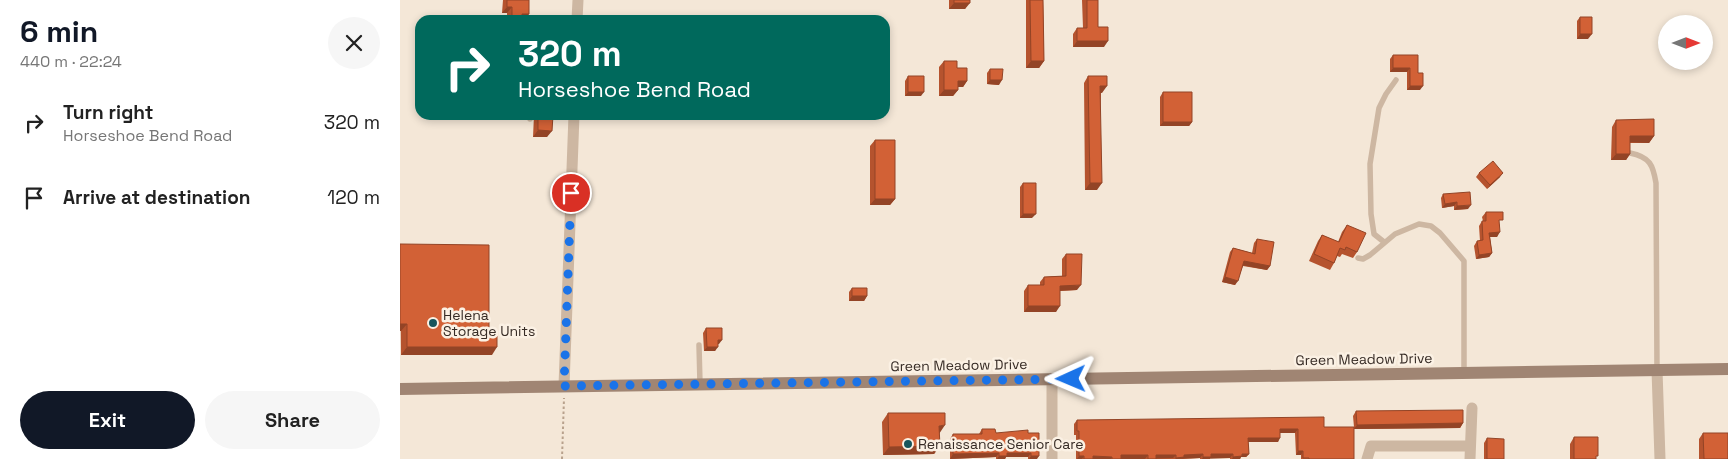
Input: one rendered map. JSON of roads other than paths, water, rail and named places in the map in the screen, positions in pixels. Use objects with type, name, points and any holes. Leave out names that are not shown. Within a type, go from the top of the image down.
[{"type":"main road","name":"Green Meadow Drive","points":[[400,389],[1728,369]]},
{"type":"street","points":[[577,15],[578,0]]},
{"type":"street","points":[[564,386],[574,120]]},
{"type":"street","points":[[1657,370],[1660,459]]},
{"type":"street","points":[[1052,379],[1052,459]]},
{"type":"street","points":[[1470,459],[1472,408]]},
{"type":"street","points":[[1367,459],[1371,446],[1470,446]]},
{"type":"lane","points":[[1384,242],[1374,234],[1371,214],[1370,164],[1379,108],[1396,80]]},
{"type":"lane","points":[[1630,153],[1640,155],[1652,164],[1656,183],[1657,370]]},
{"type":"lane","points":[[1358,258],[1363,259],[1395,234],[1419,224],[1431,226],[1440,232],[1464,261],[1464,372]]},
{"type":"lane","points":[[699,345],[700,384]]},
{"type":"place","name":"Helena Storage Units","points":[[433,323]]},
{"type":"place","name":"Renaissance Senior Care","points":[[908,444]]}]
